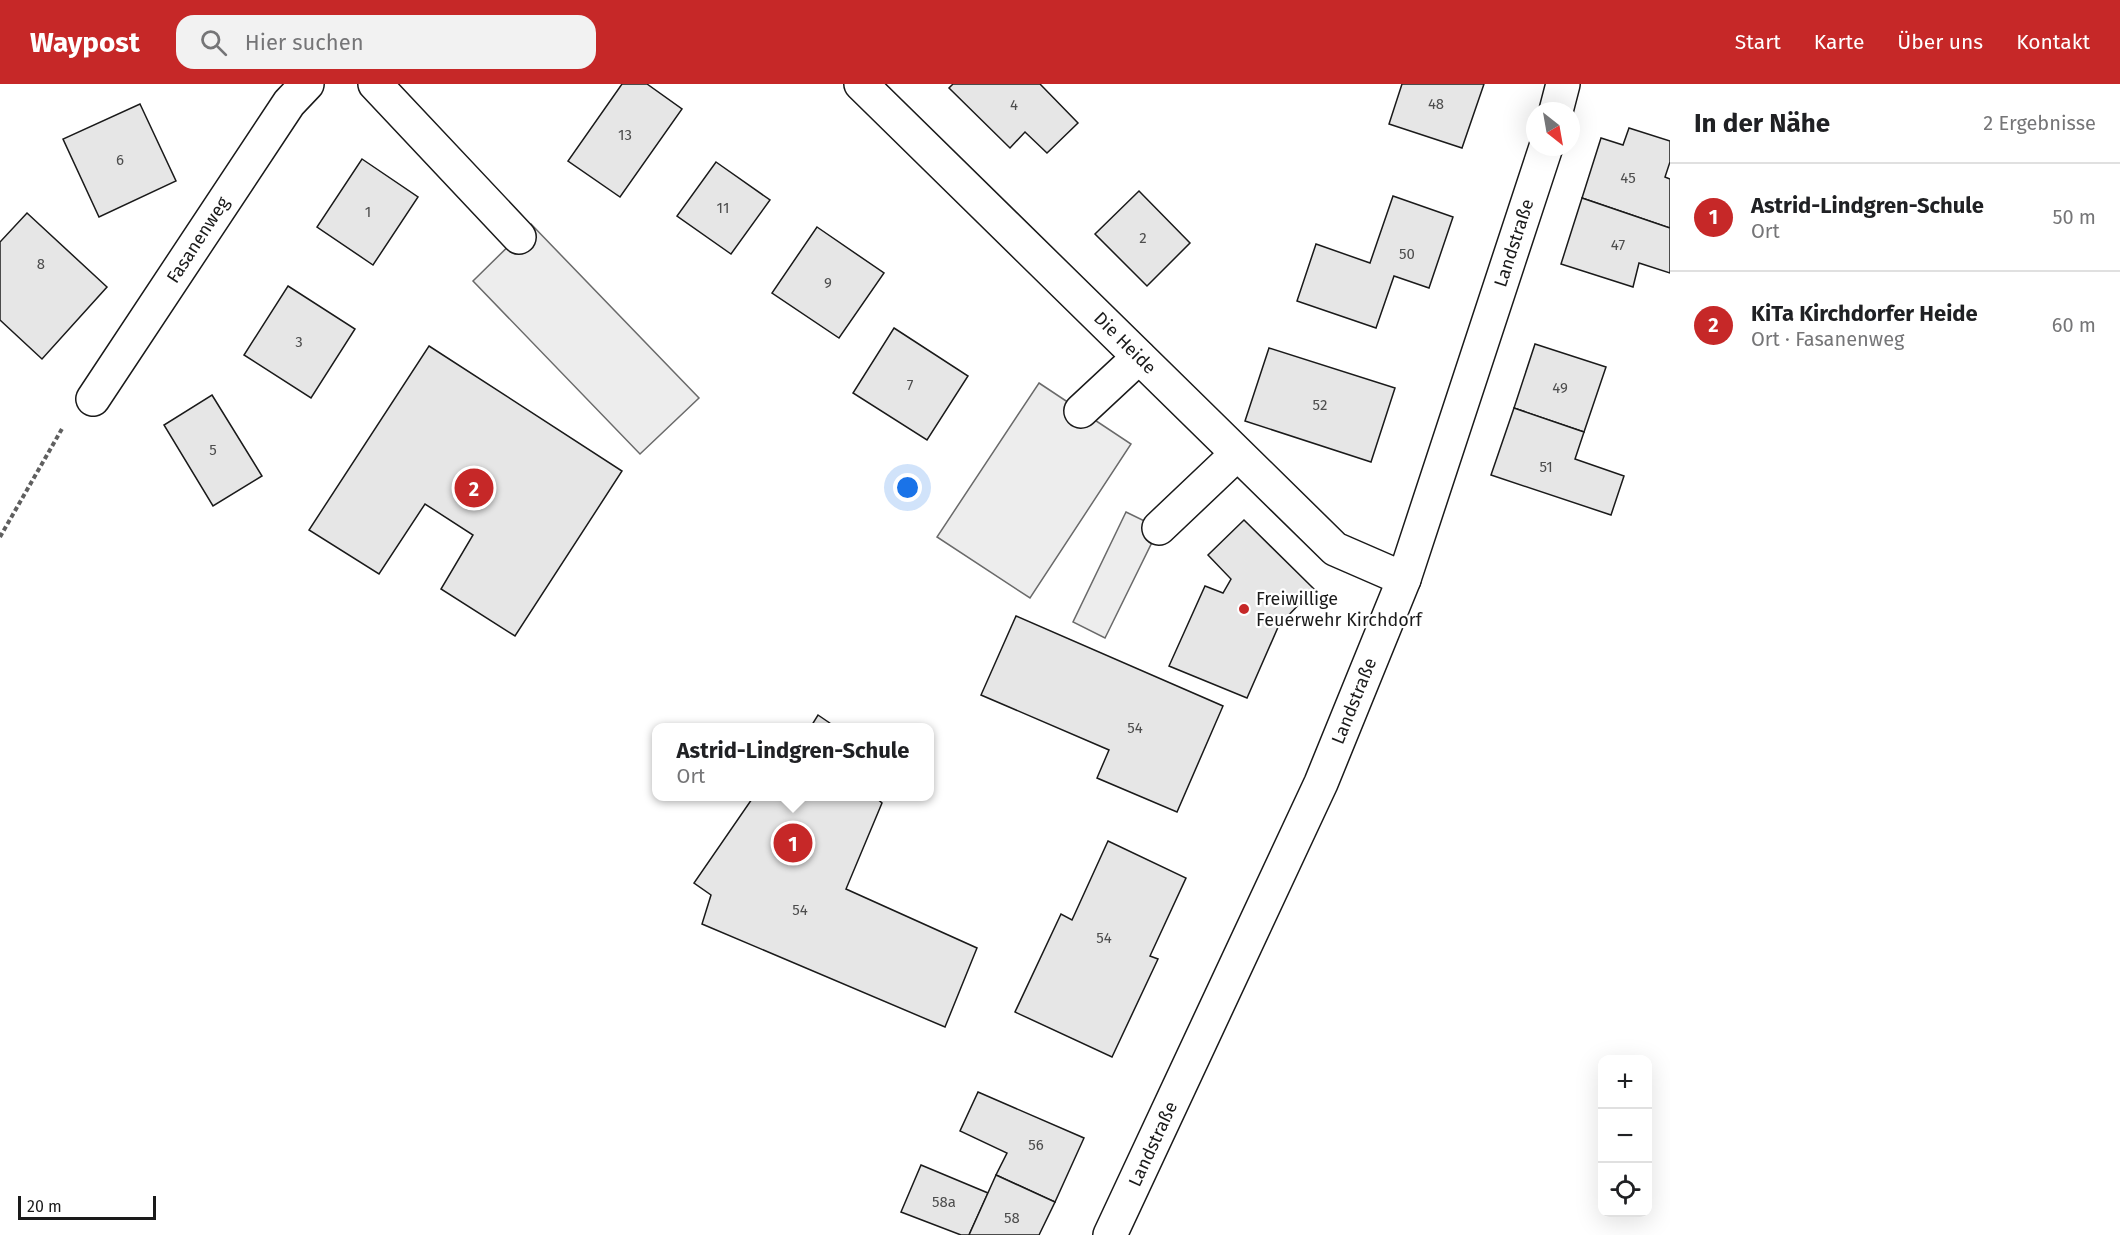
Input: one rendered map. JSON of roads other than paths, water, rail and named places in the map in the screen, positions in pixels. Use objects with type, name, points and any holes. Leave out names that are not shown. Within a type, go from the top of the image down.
[{"type":"street","name":"Fasanenweg","points":[[93,399],[289,103],[307,84]]},
{"type":"street","points":[[375,84],[519,237]]},
{"type":"street","name":"Die Heide","points":[[861,84],[1335,549],[1404,579]]},
{"type":"street","points":[[1558,102],[1563,84]]},
{"type":"street","name":"Landstraße","points":[[1110,1235],[1321,783],[1404,579],[1543,156]]},
{"type":"street","points":[[1081,411],[1139,357]]},
{"type":"street","points":[[1159,528],[1237,454]]},
{"type":"place","name":"KiTa Kirchdorfer Heide","points":[[474,488]]},
{"type":"place","name":"Freiwillige Feuerwehr Kirchdorf","points":[[1244,609]]},
{"type":"place","name":"Astrid-Lindgren-Schule","points":[[793,843]]}]
